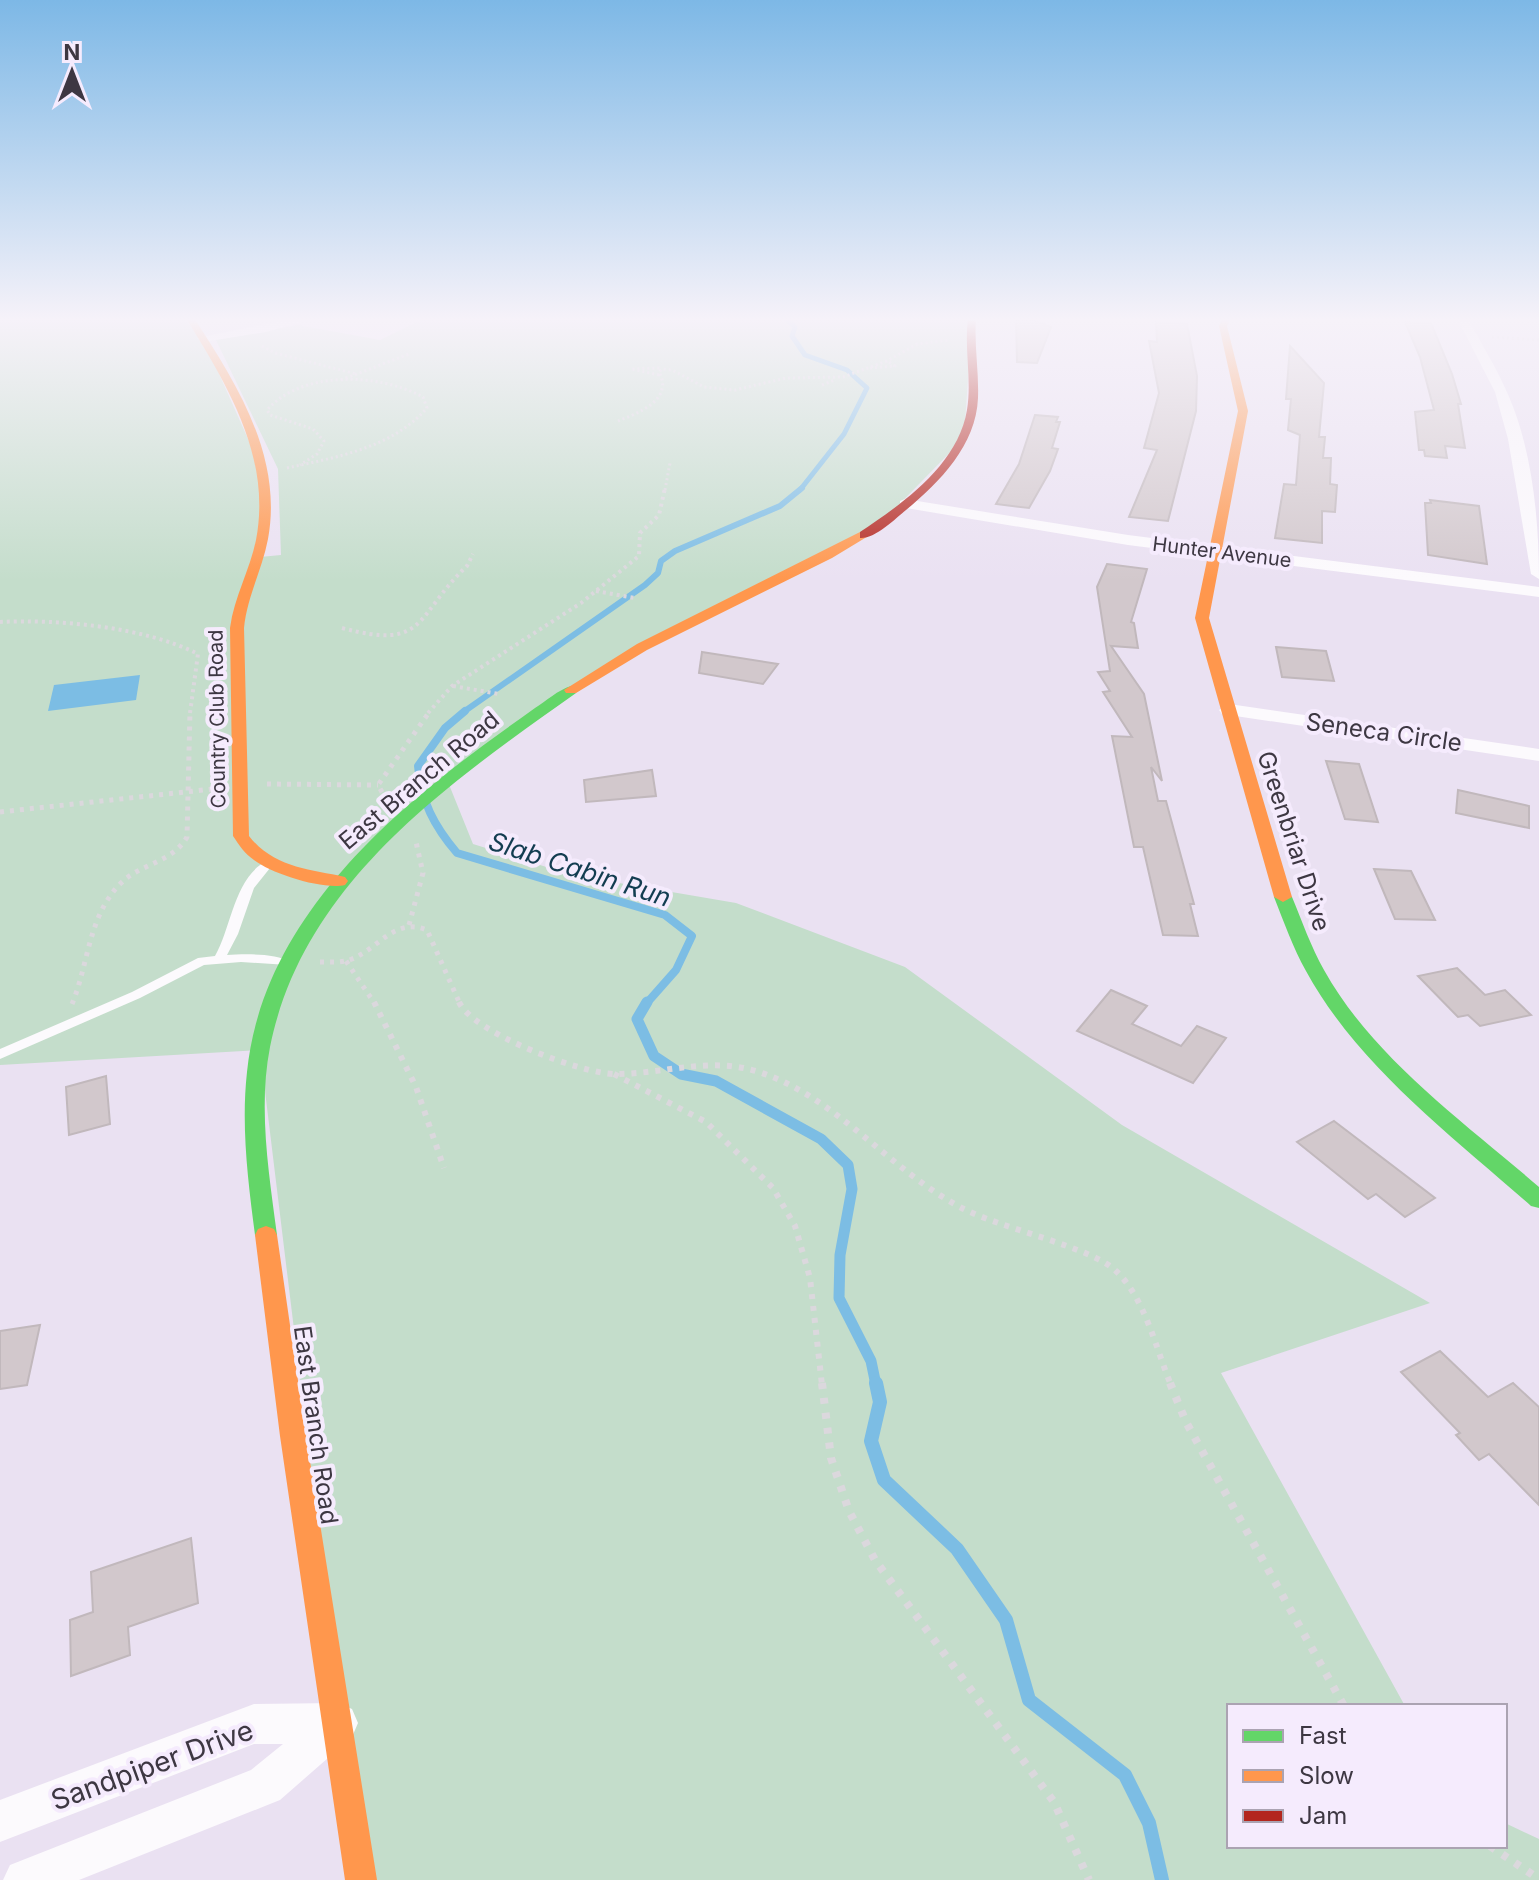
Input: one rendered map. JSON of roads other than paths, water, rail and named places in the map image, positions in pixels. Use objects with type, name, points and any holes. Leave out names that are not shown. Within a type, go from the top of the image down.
[{"type":"street","name":"Country Club Road","points":[[240,406],[254,440],[267,506],[257,563],[240,604],[237,625],[241,836],[246,848],[268,863]]},
{"type":"street","name":"East Branch Road","points":[[361,1880],[285,1400],[255,1136],[260,1049],[268,1011],[287,962],[339,881],[396,816],[557,700],[659,635],[856,541],[905,504],[943,466],[964,438],[972,417],[972,406]]},
{"type":"street","name":"Greenbriar Drive","points":[[1242,406],[1202,618],[1281,894],[1316,972],[1346,1016],[1403,1077],[1539,1200]]},
{"type":"street","points":[[1505,406],[1539,574]]},
{"type":"street","name":"Hunter Avenue","points":[[905,504],[1215,551],[1539,592]]},
{"type":"street","name":"Seneca Circle","points":[[1229,710],[1539,755]]},
{"type":"street","points":[[268,863],[339,881]]},
{"type":"street","name":"Sandpiper Drive","points":[[0,1821],[254,1724],[338,1723]]},
{"type":"street","name":"Sandpiper Drive","points":[[25,1880],[265,1785],[338,1723]]},
{"type":"lane","points":[[219,959],[231,942],[242,893],[268,863]]},
{"type":"lane","points":[[0,1054],[136,995],[202,961],[287,962]]},
{"type":"water","points":[[140,675],[136,700],[48,711],[54,685]]},
{"type":"waterway","name":"Slab Cabin Run","points":[[801,489],[844,434],[858,406]]},
{"type":"waterway","name":"Slab Cabin Run","points":[[462,713],[645,585],[658,573],[661,561],[675,551],[780,506],[801,489]]},
{"type":"waterway","name":"Slab Cabin Run","points":[[465,711],[445,728],[418,766],[422,791],[435,823],[457,853],[665,915],[692,936],[676,970],[646,1004]]},
{"type":"waterway","name":"Slab Cabin Run","points":[[647,1002],[637,1019],[654,1056],[681,1074],[716,1081],[821,1139],[848,1165],[852,1189],[840,1255],[839,1298],[871,1361],[876,1385]]},
{"type":"waterway","name":"Slab Cabin Run","points":[[876,1383],[880,1402],[871,1441],[884,1480],[957,1549],[1006,1620],[1029,1700],[1125,1775],[1149,1823],[1162,1880]]}]
